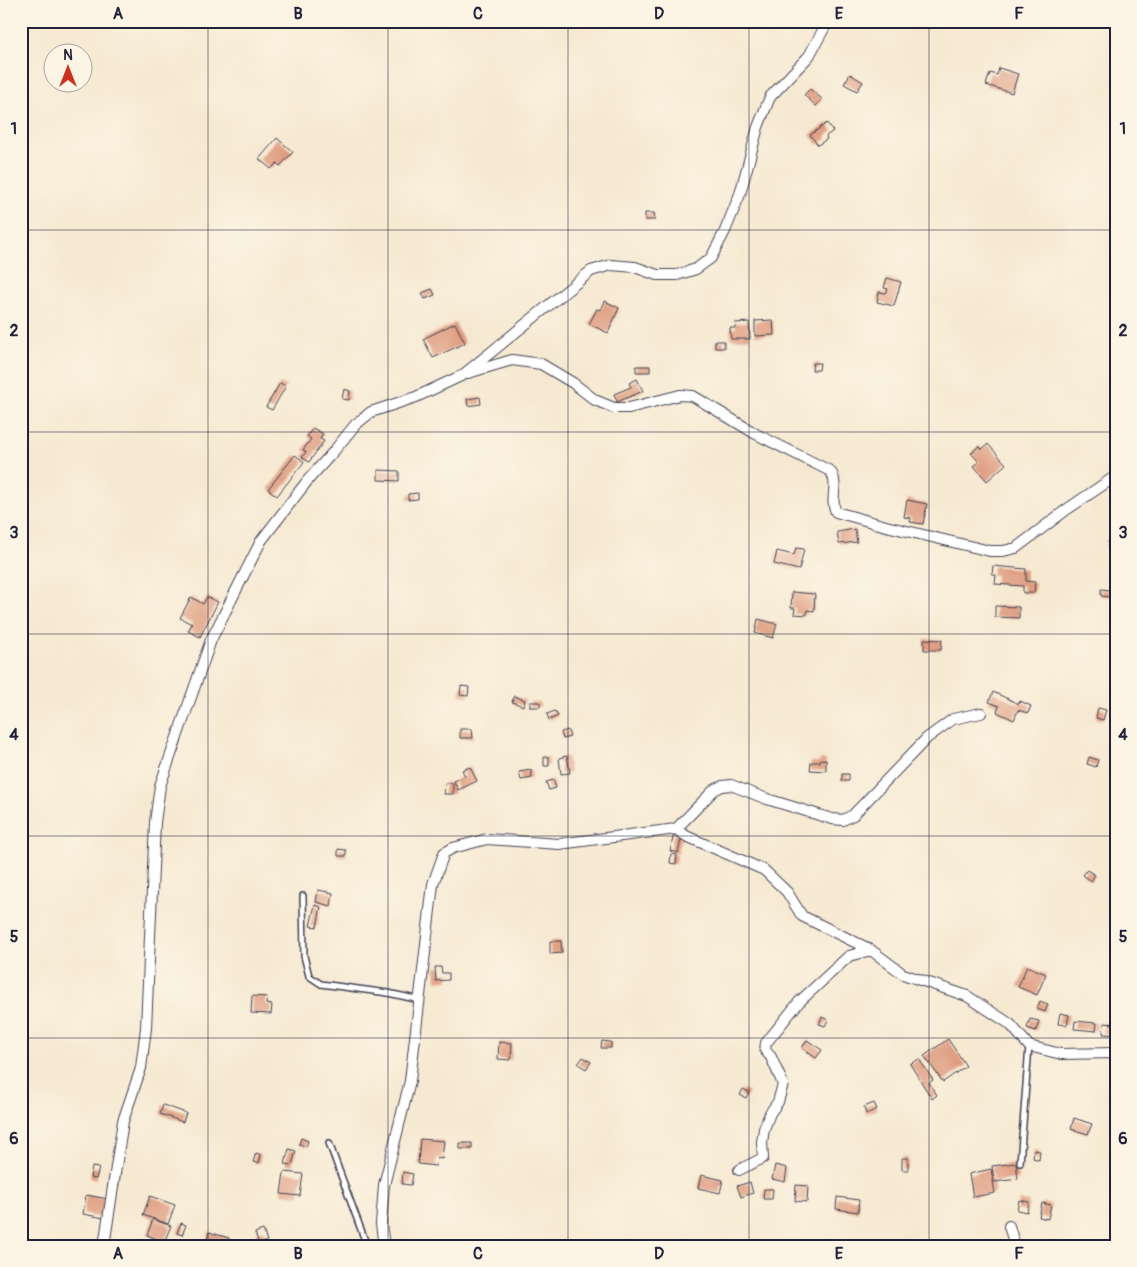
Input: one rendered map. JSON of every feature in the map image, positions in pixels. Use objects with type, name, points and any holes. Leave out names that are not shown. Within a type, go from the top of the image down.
[{"type":"street","points":[[463,375],[591,271],[611,265],[635,267],[657,274],[677,275],[696,269],[711,258],[725,231],[740,194],[758,127],[770,97],[809,56],[828,21]]},
{"type":"street","points":[[104,1246],[123,1121],[141,1068],[146,1028],[155,822],[160,786],[211,640],[261,541],[308,480],[355,425],[371,412],[416,397],[463,375],[512,360],[541,364],[573,383],[595,400],[614,408],[629,408],[680,395],[693,396],[756,434],[830,470],[835,480],[833,504],[836,512],[990,551],[1016,548],[1066,510],[1116,476]]},
{"type":"street","points":[[384,1246],[381,1224],[384,1185],[410,1081],[433,884],[444,853],[453,848],[487,839],[559,844],[676,829],[714,790],[722,786],[731,785],[776,802],[832,819],[843,820],[853,815],[927,738],[953,719],[980,713]]},
{"type":"street","points":[[676,829],[686,836],[764,870],[788,892],[802,916],[871,950],[902,974],[967,996],[1010,1024],[1029,1046],[1061,1054],[1116,1053]]},
{"type":"street","points":[[739,1170],[762,1158],[764,1129],[770,1113],[778,1102],[783,1084],[771,1057],[765,1050],[766,1043],[799,1002],[849,956],[871,950]]},
{"type":"street","points":[[1009,1226],[1015,1246]]},
{"type":"lane","points":[[303,896],[304,956],[309,976],[321,984],[388,993],[420,1000]]},
{"type":"lane","points":[[1020,1163],[1029,1046]]},
{"type":"lane","points":[[329,1143],[367,1246]]},
{"type":"building","points":[[999,68],[1018,74],[1012,93],[986,85],[990,73],[997,75]]},
{"type":"building","points":[[850,74],[863,82],[857,91],[844,84]]},
{"type":"building","points":[[810,89],[822,99],[816,106],[804,95]]},
{"type":"building","points":[[827,123],[833,131],[826,136],[827,139],[818,145],[810,135]]},
{"type":"building","points":[[277,138],[293,152],[280,166],[277,163],[271,169],[259,159]]},
{"type":"building","points":[[645,213],[654,213],[655,220],[645,220]]},
{"type":"building","points":[[887,278],[901,282],[894,306],[877,302],[879,292],[886,293],[888,289],[884,288]]},
{"type":"building","points":[[432,289],[435,295],[425,299],[422,293]]},
{"type":"building","points":[[605,301],[619,308],[608,333],[589,324],[597,309],[601,310]]},
{"type":"building","points":[[773,320],[774,335],[755,336],[755,321]]},
{"type":"building","points":[[749,322],[750,339],[731,339],[730,328],[736,328],[735,323]]},
{"type":"building","points":[[455,323],[465,343],[433,358],[423,339]]},
{"type":"building","points":[[715,341],[724,341],[724,348],[715,348]]},
{"type":"building","points":[[813,363],[820,363],[819,370],[812,370]]},
{"type":"building","points":[[636,366],[650,366],[650,372],[636,372]]},
{"type":"building","points":[[637,379],[643,391],[617,402],[614,394],[631,387],[629,383]]},
{"type":"building","points":[[280,383],[286,386],[272,410],[266,407]]},
{"type":"building","points":[[344,389],[350,391],[349,400],[342,399]]},
{"type":"building","points":[[480,397],[481,404],[468,406],[467,399]]},
{"type":"building","points":[[313,428],[323,434],[320,439],[324,441],[309,462],[302,457],[306,452],[303,450],[311,439],[307,436]]},
{"type":"building","points":[[988,444],[1006,464],[987,481],[974,466],[979,462],[971,453],[979,446],[982,449]]},
{"type":"building","points":[[295,455],[304,462],[277,496],[268,489]]},
{"type":"building","points":[[378,470],[399,471],[399,481],[378,480]]},
{"type":"building","points":[[418,493],[418,499],[408,500],[408,494]]},
{"type":"building","points":[[907,500],[927,504],[923,524],[910,522],[911,518],[904,517]]},
{"type":"building","points":[[855,529],[857,542],[839,544],[837,532]]},
{"type":"building","points":[[1108,541],[1116,541],[1115,549],[1108,549]]},
{"type":"building","points":[[796,548],[804,549],[799,570],[774,564],[777,551],[794,555]]},
{"type":"building","points":[[993,566],[1026,569],[1026,581],[1035,582],[1034,593],[1023,593],[1023,586],[995,584],[996,575],[992,575]]},
{"type":"building","points":[[1101,589],[1110,590],[1110,597],[1101,596]]},
{"type":"building","points":[[792,592],[815,594],[814,611],[807,610],[807,615],[794,614],[795,608],[791,608]]},
{"type":"building","points":[[191,597],[203,604],[207,597],[218,602],[200,637],[188,631],[192,624],[180,618]]},
{"type":"building","points":[[995,606],[1019,607],[1019,618],[995,617]]},
{"type":"building","points":[[758,619],[777,624],[773,638],[755,633]]},
{"type":"building","points":[[924,639],[942,640],[941,650],[924,650]]},
{"type":"building","points":[[461,686],[469,687],[468,696],[460,695]]},
{"type":"building","points":[[993,692],[1019,704],[1020,701],[1031,706],[1028,713],[1018,710],[1014,720],[997,712],[999,706],[989,702]]},
{"type":"building","points":[[514,696],[525,700],[523,706],[512,702]]},
{"type":"building","points":[[530,702],[540,702],[540,707],[530,707]]},
{"type":"building","points":[[1098,708],[1106,710],[1103,720],[1096,718]]},
{"type":"building","points":[[555,711],[558,716],[549,720],[547,714]]},
{"type":"building","points":[[460,729],[472,729],[473,738],[460,738]]},
{"type":"building","points":[[568,730],[570,737],[563,739],[561,732]]},
{"type":"building","points":[[567,756],[570,773],[561,774],[559,758]]},
{"type":"building","points":[[544,757],[549,757],[549,766],[544,766]]},
{"type":"building","points":[[1089,757],[1098,760],[1096,767],[1087,764]]},
{"type":"building","points":[[820,759],[826,760],[826,771],[810,770],[811,762],[820,762]]},
{"type":"building","points":[[470,767],[477,781],[458,790],[454,781],[465,776],[462,770]]},
{"type":"building","points":[[531,770],[532,778],[521,780],[519,772]]},
{"type":"building","points":[[842,774],[849,774],[849,781],[842,781]]},
{"type":"building","points":[[553,780],[556,788],[549,790],[546,782]]},
{"type":"building","points":[[445,783],[453,783],[453,794],[444,794]]},
{"type":"building","points":[[674,834],[682,836],[678,853],[670,851]]},
{"type":"building","points":[[338,849],[346,850],[346,856],[338,856]]},
{"type":"building","points":[[671,854],[677,855],[676,864],[670,863]]},
{"type":"building","points":[[1087,870],[1095,875],[1091,881],[1083,875]]},
{"type":"building","points":[[318,890],[333,893],[331,906],[316,902]]},
{"type":"building","points":[[315,905],[321,907],[317,927],[310,926]]},
{"type":"building","points":[[550,941],[561,941],[562,953],[550,954]]},
{"type":"building","points":[[1027,966],[1046,974],[1037,995],[1018,987]]},
{"type":"building","points":[[435,967],[441,967],[442,973],[449,973],[449,980],[436,981]]},
{"type":"building","points":[[252,996],[267,997],[266,1004],[272,1005],[271,1014],[251,1013]]},
{"type":"building","points":[[1040,1001],[1048,1004],[1045,1012],[1037,1009]]},
{"type":"building","points":[[1060,1013],[1069,1015],[1067,1025],[1058,1024]]},
{"type":"building","points":[[822,1017],[828,1020],[825,1026],[819,1024]]},
{"type":"building","points":[[1030,1019],[1039,1021],[1036,1031],[1027,1028]]},
{"type":"building","points":[[1075,1021],[1097,1023],[1096,1031],[1074,1029]]},
{"type":"building","points":[[1104,1023],[1116,1024],[1116,1035],[1103,1034]]},
{"type":"building","points":[[948,1039],[966,1066],[943,1082],[924,1056]]},
{"type":"building","points":[[807,1040],[822,1050],[816,1058],[802,1048]]},
{"type":"building","points":[[602,1041],[611,1042],[611,1048],[601,1048]]},
{"type":"building","points":[[499,1042],[512,1043],[511,1060],[498,1059]]},
{"type":"building","points":[[583,1057],[591,1062],[586,1069],[578,1064]]},
{"type":"building","points":[[919,1059],[933,1080],[929,1083],[937,1095],[932,1099],[910,1064]]},
{"type":"building","points":[[743,1089],[749,1092],[746,1098],[740,1095]]},
{"type":"building","points":[[874,1103],[877,1109],[866,1114],[864,1107]]},
{"type":"building","points":[[163,1105],[186,1113],[183,1122],[160,1114]]},
{"type":"building","points":[[1074,1118],[1092,1124],[1088,1134],[1071,1129]]},
{"type":"building","points":[[301,1138],[308,1141],[306,1147],[299,1144]]},
{"type":"building","points":[[420,1139],[444,1141],[442,1159],[437,1158],[436,1166],[418,1164]]},
{"type":"building","points":[[460,1143],[472,1143],[472,1149],[460,1149]]},
{"type":"building","points":[[289,1149],[296,1151],[292,1165],[285,1164]]},
{"type":"building","points":[[1034,1150],[1040,1151],[1039,1160],[1033,1158]]},
{"type":"building","points":[[256,1153],[261,1155],[259,1163],[253,1162]]},
{"type":"building","points":[[902,1158],[908,1158],[908,1170],[902,1170]]},
{"type":"building","points":[[1016,1163],[1018,1179],[994,1182],[992,1166]]},
{"type":"building","points":[[775,1165],[787,1168],[785,1182],[772,1179]]},
{"type":"building","points":[[92,1167],[99,1168],[96,1179],[90,1178]]},
{"type":"building","points":[[991,1169],[995,1193],[973,1197],[969,1174]]},
{"type":"building","points":[[284,1172],[303,1174],[300,1196],[281,1194]]},
{"type":"building","points":[[403,1172],[413,1174],[411,1185],[402,1184]]},
{"type":"building","points":[[701,1175],[723,1180],[720,1193],[698,1188]]},
{"type":"building","points":[[750,1182],[753,1193],[741,1197],[737,1186]]},
{"type":"building","points":[[796,1185],[808,1186],[807,1202],[795,1201]]},
{"type":"building","points":[[764,1189],[773,1189],[772,1199],[763,1199]]},
{"type":"building","points":[[86,1195],[108,1199],[104,1218],[83,1214]]},
{"type":"building","points":[[150,1196],[175,1205],[168,1224],[143,1215]]},
{"type":"building","points":[[837,1197],[859,1200],[858,1212],[836,1209]]},
{"type":"building","points":[[1019,1200],[1029,1202],[1027,1212],[1017,1210]]},
{"type":"building","points":[[1042,1203],[1051,1205],[1048,1219],[1039,1217]]},
{"type":"building","points":[[153,1219],[171,1226],[164,1242],[147,1235]]},
{"type":"building","points":[[181,1223],[186,1225],[182,1235],[177,1233]]},
{"type":"building","points":[[263,1230],[267,1241],[259,1244],[255,1233]]},
{"type":"building","points":[[209,1232],[229,1238],[227,1246],[205,1246]]},
{"type":"building","points":[[138,1240],[151,1246],[135,1246]]}]
